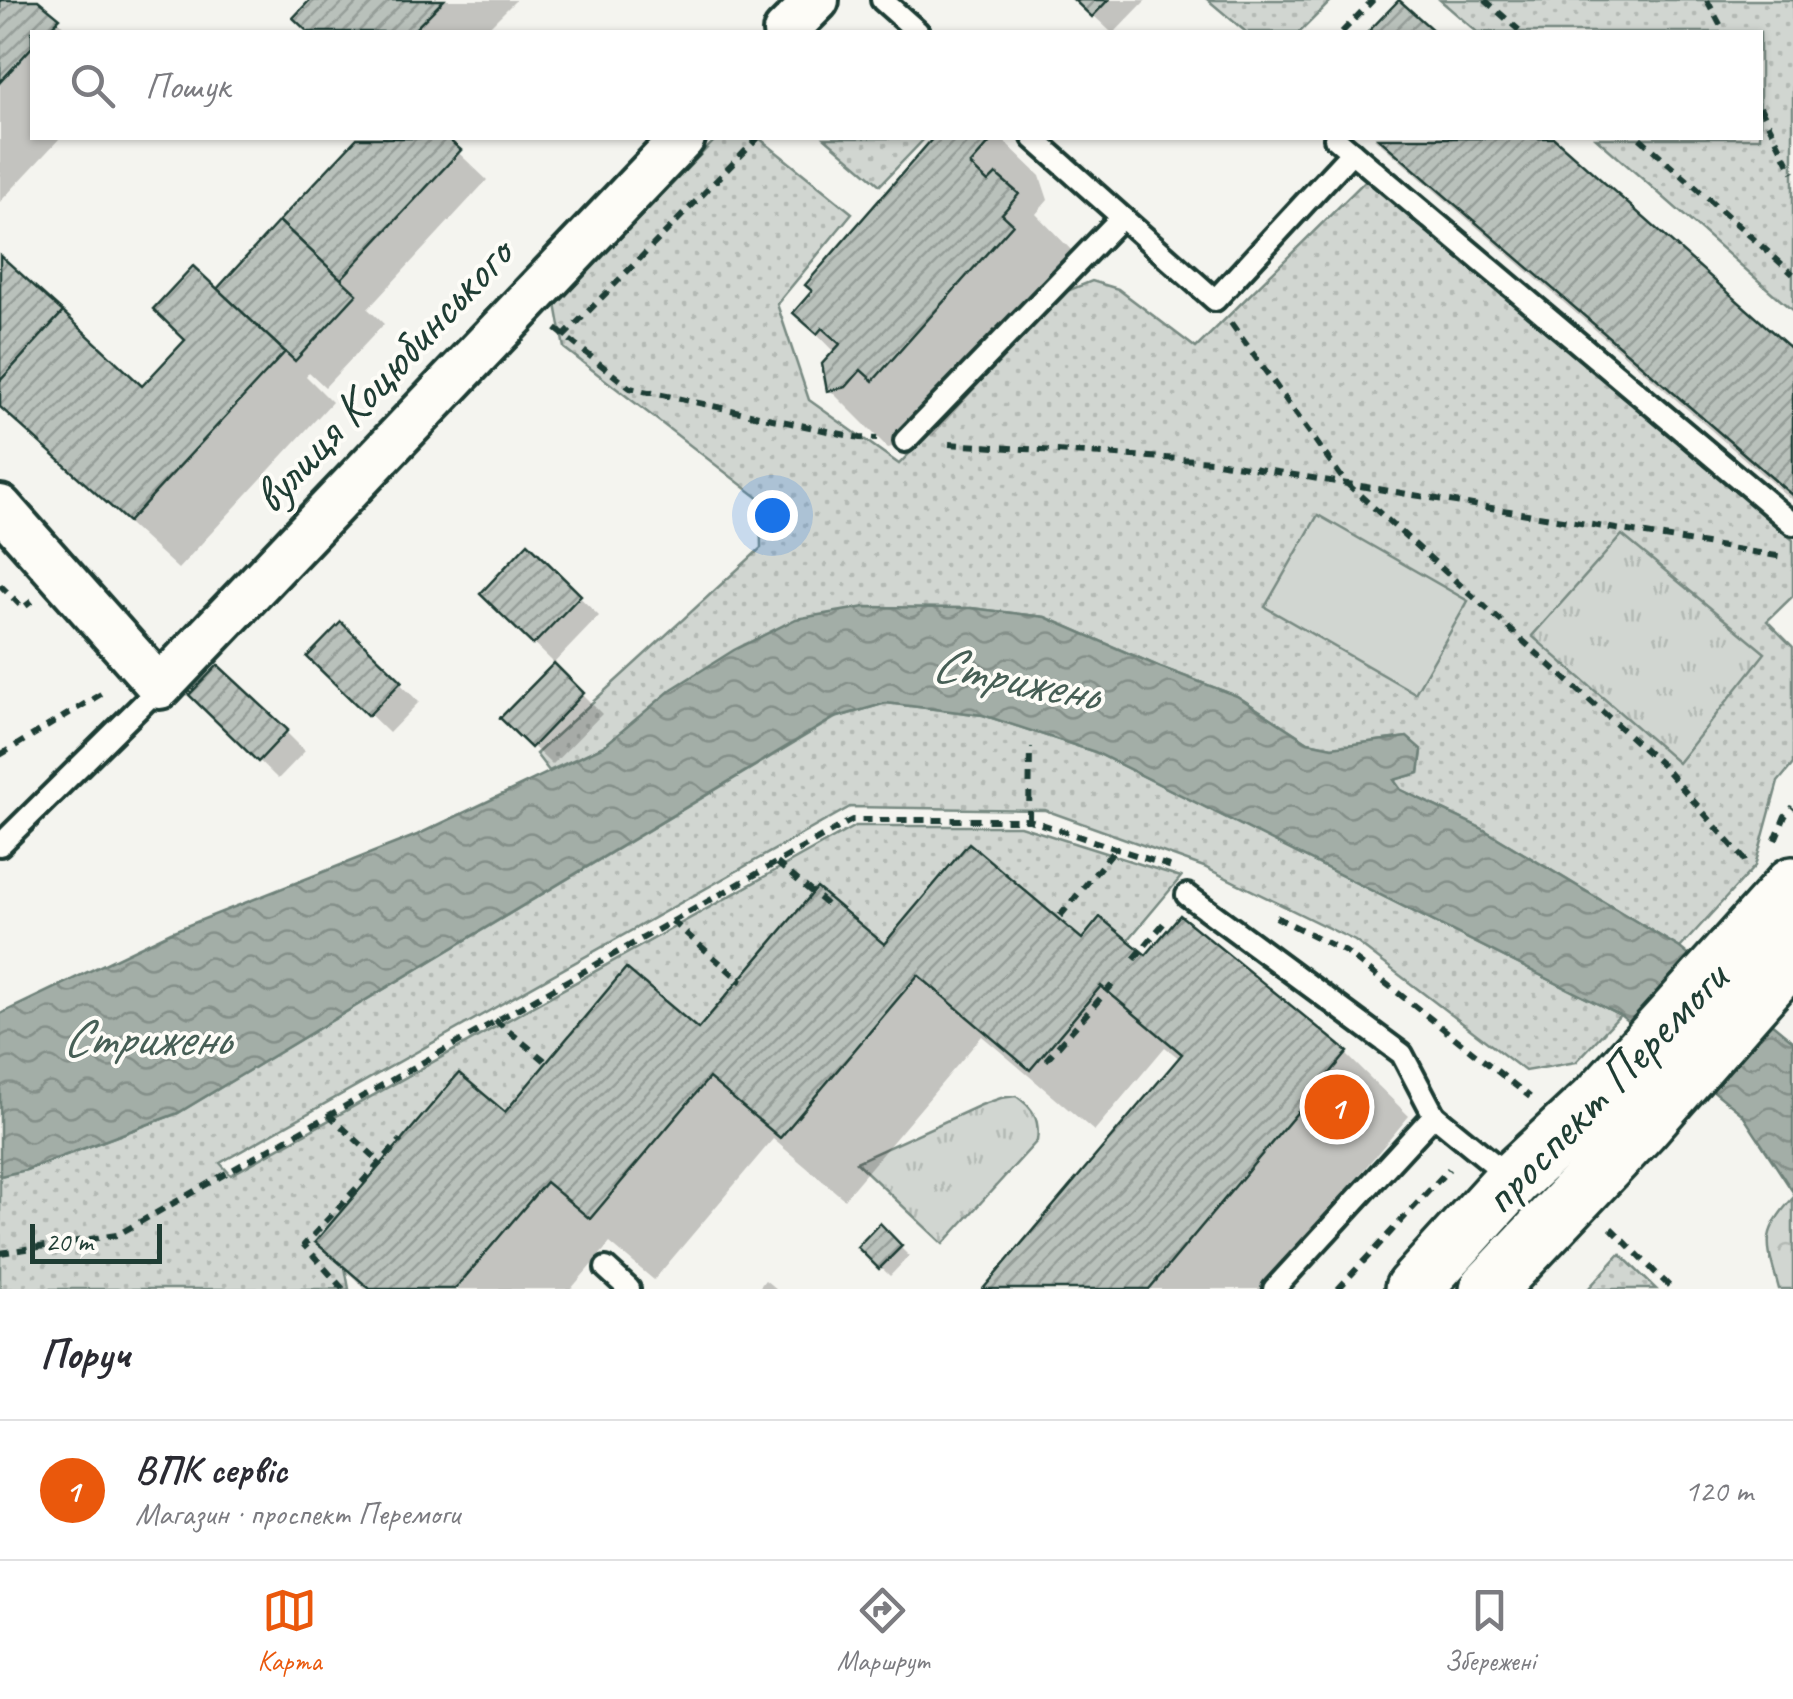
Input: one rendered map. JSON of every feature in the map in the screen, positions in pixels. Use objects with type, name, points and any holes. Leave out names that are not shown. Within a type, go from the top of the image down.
[{"type":"main road","name":"проспект Перемоги","points":[[1488,1289],[1777,905]]},
{"type":"main road","name":"проспект Перемоги","points":[[1413,1289],[1512,1180],[1621,1112]]},
{"type":"street","points":[[787,30],[817,0]]},
{"type":"street","name":"вулиця Коцюбинського","points":[[152,678],[681,140]]},
{"type":"street","points":[[0,507],[152,678]]},
{"type":"lane","points":[[882,0],[916,30]]},
{"type":"lane","points":[[1034,140],[1215,300],[1344,145],[1793,524]]},
{"type":"lane","points":[[905,441],[1120,218]]},
{"type":"lane","points":[[0,845],[152,678]]},
{"type":"lane","points":[[1187,896],[1402,1054],[1434,1115],[1512,1180]]},
{"type":"lane","points":[[1274,1289],[1434,1115]]},
{"type":"lane","points":[[606,1268],[629,1289]]},
{"type":"path","points":[[1344,30],[1373,0]]},
{"type":"path","points":[[1485,0],[1519,30]]},
{"type":"path","points":[[1708,0],[1723,30]]},
{"type":"path","points":[[1763,113],[1793,172]]},
{"type":"path","points":[[564,336],[756,140]]},
{"type":"path","points":[[1642,140],[1793,274]]},
{"type":"path","points":[[527,299],[564,336],[630,388],[860,438],[1211,461],[1793,559]]},
{"type":"path","points":[[1215,300],[1345,482],[1662,765],[1744,859],[1777,905]]},
{"type":"path","points":[[0,755],[152,678]]},
{"type":"path","points":[[1029,820],[1030,747]]},
{"type":"path","points":[[0,1253],[117,1235],[852,820],[1029,820],[1186,871]]},
{"type":"path","points":[[1060,916],[1116,848]]},
{"type":"path","points":[[776,862],[826,904]]},
{"type":"path","points":[[1265,911],[1346,952],[1531,1098]]},
{"type":"path","points":[[672,921],[742,982]]},
{"type":"path","points":[[1046,1060],[1112,985]]},
{"type":"path","points":[[495,1020],[548,1063]]},
{"type":"path","points":[[328,1114],[380,1162]]},
{"type":"path","points":[[342,1289],[304,1245],[401,1140]]},
{"type":"path","points":[[1610,1228],[1672,1289]]},
{"type":"green space","points":[[1208,0],[1332,0],[1302,30],[1244,30]]},
{"type":"green space","points":[[1440,0],[1793,0],[1793,311],[1598,140],[1763,140],[1763,30],[1475,30]]},
{"type":"green space","points":[[715,140],[761,140],[852,213],[777,304],[809,400],[899,464],[1067,291],[1092,281],[1118,289],[1196,348],[1366,180],[1793,540],[1793,596],[1767,621],[1793,647],[1793,764],[1778,782],[1755,866],[1680,948],[1481,828],[1401,790],[1393,780],[1419,773],[1422,751],[1407,737],[1332,747],[1308,742],[1237,696],[1045,617],[971,608],[630,725],[604,746],[549,771],[536,754],[761,548],[760,499],[564,348],[556,304]]},
{"type":"green space","points":[[827,140],[923,140],[880,185]]},
{"type":"green space","points":[[1318,515],[1468,601],[1415,693],[1265,607]]},
{"type":"green space","points":[[1622,535],[1765,653],[1678,763],[1532,636]]},
{"type":"green space","points":[[886,703],[983,715],[1095,752],[1620,1015],[1576,1062],[1525,1071],[1355,941],[1204,867],[1045,810],[850,807],[220,1163],[231,1175],[855,826],[1020,826],[1181,877],[1123,946],[887,974],[700,1054],[551,1090],[340,1240],[349,1289],[0,1289],[0,1176],[26,1170],[178,1113],[835,718]]},
{"type":"green space","points":[[1016,1096],[1034,1115],[1037,1141],[943,1244],[856,1162],[981,1105]]},
{"type":"green space","points":[[1793,1198],[1793,1289],[1779,1289],[1769,1250],[1770,1231]]},
{"type":"green space","points":[[1620,1254],[1656,1289],[1588,1289]]},
{"type":"water","name":"Стрижень","points":[[865,607],[971,608],[1045,617],[1237,696],[1308,742],[1332,747],[1407,737],[1422,750],[1419,773],[1394,780],[1401,790],[1481,828],[1680,948],[1793,1041],[1793,1192],[1742,1114],[1620,1015],[1095,752],[983,715],[886,703],[834,718],[178,1113],[26,1170],[0,1176],[0,1014],[171,932],[417,835],[604,746],[672,689],[734,650],[796,619]]},
{"type":"building","points":[[0,0],[38,0],[60,18],[48,30],[30,30],[30,49],[0,82]]},
{"type":"building","points":[[310,0],[444,0],[414,30],[306,30],[293,18]]},
{"type":"building","points":[[1074,0],[1108,0],[1092,17]]},
{"type":"building","points":[[1399,0],[1433,30],[1370,30]]},
{"type":"building","points":[[355,140],[449,140],[461,150],[341,279],[279,221]]},
{"type":"building","points":[[931,140],[991,140],[970,165],[988,182],[996,174],[1019,194],[1002,214],[1013,224],[873,381],[861,370],[846,387],[827,391],[822,364],[840,344],[822,328],[817,334],[793,313],[812,291],[805,285]]},
{"type":"building","points":[[1380,140],[1556,140],[1793,350],[1793,496]]},
{"type":"building","points":[[279,221],[357,294],[295,361],[217,289]]},
{"type":"building","points":[[0,255],[63,312],[0,381]]},
{"type":"building","points":[[193,266],[285,352],[128,522],[0,407],[0,381],[63,312],[142,386],[185,340],[153,309]]},
{"type":"building","points":[[528,543],[581,595],[533,645],[480,594]]},
{"type":"building","points":[[341,622],[402,681],[368,716],[307,657]]},
{"type":"building","points":[[554,663],[584,693],[531,748],[500,718]]},
{"type":"building","points":[[218,665],[288,730],[258,762],[189,695]]},
{"type":"building","points":[[969,843],[1082,939],[1100,917],[1146,955],[1180,915],[1348,1052],[1149,1289],[983,1289],[1182,1054],[1101,986],[1030,1070],[918,975],[780,1138],[709,1078],[590,1219],[546,1182],[455,1289],[370,1289],[315,1242],[459,1073],[505,1112],[626,968],[698,1029],[817,888],[884,944]]},
{"type":"building","points":[[880,1223],[902,1246],[879,1269],[857,1247]]},
{"type":"place","name":"ВПК сервіс","points":[[1337,1107]]}]
